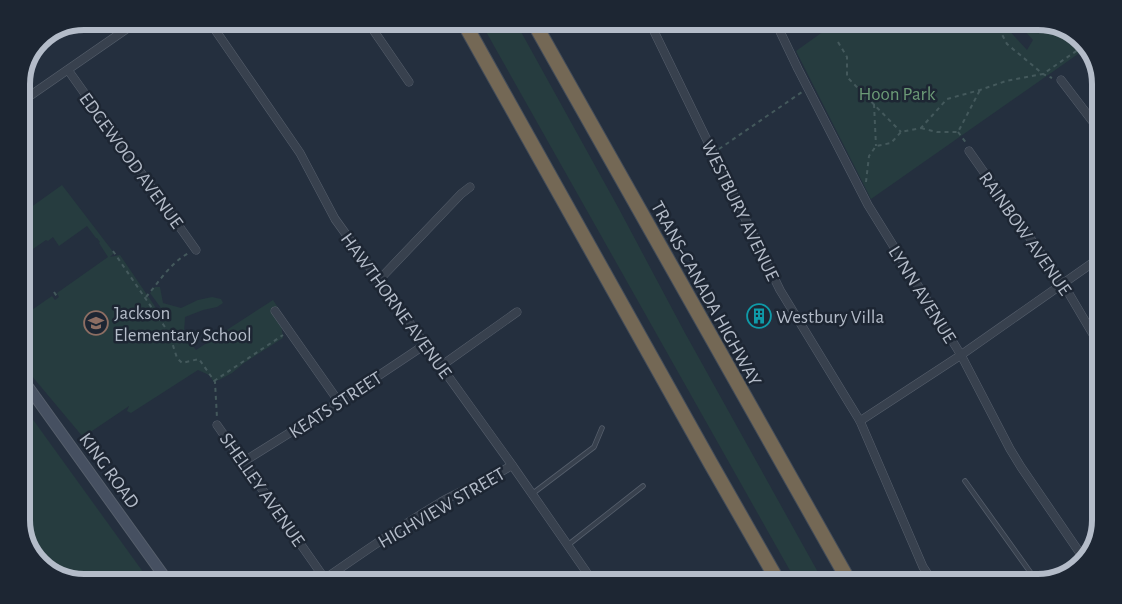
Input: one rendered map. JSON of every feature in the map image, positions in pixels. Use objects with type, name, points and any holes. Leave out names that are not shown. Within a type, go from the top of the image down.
[{"type":"highway","points":[[468,30],[774,574]]},
{"type":"highway","name":"TRANS-CANADA HIGHWAY","points":[[537,30],[845,574]]},
{"type":"highway","points":[[711,464],[764,574]]},
{"type":"street","points":[[30,96],[125,30]]},
{"type":"street","name":"HAWTHORNE AVENUE","points":[[214,30],[300,153],[335,219],[426,344],[588,574]]},
{"type":"street","points":[[373,30],[409,82]]},
{"type":"street","name":"WESTBURY AVENUE","points":[[653,30],[780,290],[860,421],[923,567],[928,574]]},
{"type":"street","name":"LYNN AVENUE","points":[[779,30],[864,198],[961,355],[1010,449],[1080,553]]},
{"type":"street","name":"EDGEWOOD AVENUE","points":[[68,70],[196,250]]},
{"type":"street","points":[[1060,80],[1092,121]]},
{"type":"street","name":"RAINBOW AVENUE","points":[[970,151],[1062,284],[1092,333]]},
{"type":"street","points":[[379,280],[461,194],[470,187]]},
{"type":"street","points":[[860,421],[961,355],[1092,263]]},
{"type":"street","points":[[275,311],[339,402]]},
{"type":"street","points":[[441,366],[517,312]]},
{"type":"street","name":"KEATS STREET","points":[[243,462],[339,402],[426,344]]},
{"type":"street","name":"KING ROAD","points":[[30,390],[163,574]]},
{"type":"street","name":"SHELLEY AVENUE","points":[[217,425],[310,556],[319,574]]},
{"type":"street","name":"HIGHVIEW STREET","points":[[332,574],[437,505],[512,465]]},
{"type":"lane","points":[[532,494],[594,447],[602,428]]},
{"type":"lane","points":[[965,481],[1032,574]]},
{"type":"lane","points":[[568,545],[643,486]]},
{"type":"path","points":[[1000,30],[1007,44],[1044,74],[1060,80]]},
{"type":"path","points":[[838,42],[847,57],[847,77],[902,132]]},
{"type":"path","points":[[921,128],[947,99],[1006,81],[1044,74],[1079,49]]},
{"type":"path","points":[[713,153],[808,88]]},
{"type":"path","points":[[958,132],[980,90]]},
{"type":"path","points":[[864,198],[869,156],[876,146],[874,104]]},
{"type":"path","points":[[876,146],[891,143],[902,132],[921,128],[937,132],[958,132]]},
{"type":"path","points":[[958,132],[965,142]]},
{"type":"path","points":[[145,298],[172,266],[184,256],[196,250]]},
{"type":"path","points":[[113,252],[169,333],[177,358],[182,363],[199,359],[214,381],[217,425]]},
{"type":"path","points":[[54,292],[58,298]]},
{"type":"path","points":[[214,381],[289,331]]},
{"type":"green space","points":[[485,30],[520,30],[819,574],[792,574]]},
{"type":"green space","name":"Hoon Park","points":[[825,30],[1009,30],[1027,50],[1033,40],[1024,30],[1045,30],[1068,39],[1081,52],[871,199],[796,51]]},
{"type":"green space","name":"Jackson Elementary School","points":[[62,185],[114,253],[110,257],[120,255],[158,311],[161,308],[150,293],[155,287],[160,287],[163,303],[181,308],[198,300],[212,297],[221,299],[223,303],[217,307],[185,317],[184,333],[196,350],[273,300],[279,309],[283,338],[219,380],[214,382],[209,375],[198,370],[131,413],[127,411],[129,406],[83,437],[30,374],[30,311],[52,296],[55,300],[59,297],[57,293],[108,257],[100,242],[87,226],[59,246],[53,237],[30,251],[30,208]]},
{"type":"green space","points":[[30,415],[144,574],[74,573],[54,565],[39,550],[33,537],[30,523]]},
{"type":"place","name":"Westbury Villa","points":[[759,316]]},
{"type":"place","name":"Jackson Elementary School","points":[[96,323]]}]
